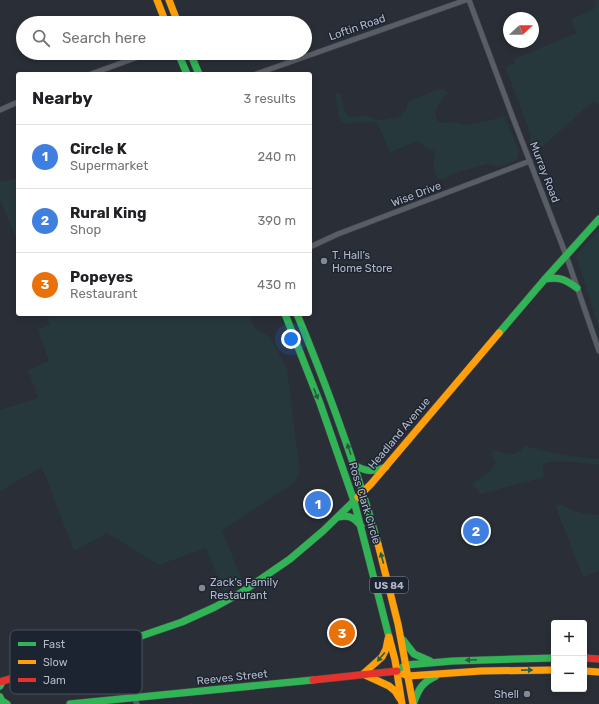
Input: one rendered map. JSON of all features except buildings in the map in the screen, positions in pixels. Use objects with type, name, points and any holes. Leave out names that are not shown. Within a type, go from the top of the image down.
[{"type":"main road","points":[[156,0],[163,16]]},
{"type":"main road","points":[[169,0],[175,16]]},
{"type":"main road","points":[[181,60],[186,72]]},
{"type":"main road","points":[[193,60],[198,72]]},
{"type":"main road","name":"Headland Avenue","points":[[142,636],[182,622],[242,592],[290,559],[320,535],[386,467],[429,414],[545,279],[599,219]]},
{"type":"main road","points":[[545,279],[565,279],[578,288]]},
{"type":"main road","name":"Ross Clark Circle","points":[[286,316],[322,410],[354,501],[378,588],[397,671],[402,703]]},
{"type":"main road","name":"Ross Clark Circle","points":[[298,316],[331,399],[363,492],[384,564],[401,637],[413,704]]},
{"type":"main road","points":[[354,465],[370,472],[386,467]]},
{"type":"main road","points":[[338,517],[351,516],[361,526]]},
{"type":"main road","points":[[389,635],[386,649],[382,657],[363,674],[389,686],[395,691],[402,703]]},
{"type":"main road","points":[[401,637],[414,654],[433,662]]},
{"type":"main road","name":"Reeves Street","points":[[70,704],[136,701],[397,671],[406,665],[433,662],[551,658]]},
{"type":"main road","points":[[587,658],[599,659]]},
{"type":"main road","name":"Reeves Street","points":[[397,671],[408,676],[499,670],[551,670]]},
{"type":"main road","points":[[587,671],[599,672]]},
{"type":"main road","points":[[413,704],[417,692],[422,684],[428,679],[443,673]]},
{"type":"main road","points":[[0,697],[2,701],[7,704]]},
{"type":"street","name":"Loftin Road","points":[[312,54],[466,0]]},
{"type":"street","name":"Murray Road","points":[[469,0],[566,255],[599,352]]},
{"type":"street","points":[[97,72],[130,60]]},
{"type":"street","name":"Loftin Road","points":[[262,72],[296,60]]},
{"type":"street","points":[[0,110],[16,103]]},
{"type":"street","name":"Wise Drive","points":[[312,246],[530,161]]},
{"type":"shaded area","points":[[595,0],[599,0],[599,104],[594,102],[590,104],[542,147],[533,151],[530,143],[531,135],[505,67],[515,63],[514,59],[577,33],[571,19],[593,10]]},
{"type":"shaded area","points":[[443,89],[447,93],[437,107],[435,114],[437,120],[441,123],[454,122],[464,125],[484,122],[504,116],[519,150],[516,161],[498,167],[487,164],[451,174],[445,179],[438,179],[434,169],[433,163],[435,153],[433,150],[428,149],[418,141],[390,152],[378,124],[373,121],[345,124],[341,120],[335,96],[336,93],[340,93],[348,116],[368,115],[376,120],[382,120],[399,117],[407,109],[407,103],[411,100],[435,90]]},
{"type":"shaded area","points":[[16,178],[16,239],[0,199],[0,182]]},
{"type":"shaded area","points":[[599,230],[599,328],[576,255]]},
{"type":"shaded area","points":[[47,316],[251,316],[254,328],[270,337],[287,368],[300,474],[294,483],[222,530],[242,581],[224,592],[206,548],[159,565],[107,533],[74,551],[42,467],[0,491],[0,410],[38,398],[28,370],[49,361],[38,329],[50,325]]},
{"type":"shaded area","points":[[524,446],[584,458],[599,459],[599,465],[563,461],[549,462],[543,467],[544,476],[542,478],[479,494],[479,489],[473,486],[474,482],[488,473],[493,467],[495,460],[491,455],[494,450],[514,454],[521,450]]},
{"type":"shaded area","points":[[555,505],[562,505],[585,514],[599,515],[599,571],[583,577]]},
{"type":"traffic: fast","points":[[181,60],[186,72]]},
{"type":"traffic: fast","points":[[193,60],[198,72]]},
{"type":"traffic: fast","points":[[499,333],[599,219]]},
{"type":"traffic: fast","points":[[545,279],[562,279],[577,288]]},
{"type":"traffic: fast","points":[[286,316],[320,403],[354,501],[389,637]]},
{"type":"traffic: fast","points":[[298,316],[320,370],[341,428],[378,544]]},
{"type":"traffic: fast","points":[[354,465],[370,470],[377,470],[386,467]]},
{"type":"traffic: fast","points":[[142,636],[182,622],[215,607],[242,592],[290,559],[323,531],[358,497]]},
{"type":"traffic: fast","points":[[338,517],[351,517],[361,526]]},
{"type":"traffic: fast","points":[[403,640],[414,654],[430,661]]},
{"type":"traffic: fast","points":[[401,668],[406,665],[453,661],[551,658]]},
{"type":"traffic: fast","points":[[414,702],[422,686],[436,676]]},
{"type":"traffic: fast","points":[[70,704],[313,680]]},
{"type":"traffic: fast","points":[[0,686],[2,682]]},
{"type":"traffic: fast","points":[[0,697],[2,701],[7,704]]},
{"type":"traffic: slow","points":[[157,0],[163,16]]},
{"type":"traffic: slow","points":[[169,0],[175,16]]},
{"type":"traffic: slow","points":[[358,497],[371,484],[499,333]]},
{"type":"traffic: slow","points":[[378,544],[398,624],[413,704]]},
{"type":"traffic: slow","points":[[389,637],[395,660],[402,704]]},
{"type":"traffic: slow","points":[[388,639],[386,649],[382,657],[363,674],[389,686],[395,691],[400,699]]},
{"type":"traffic: slow","points":[[403,674],[408,676],[481,671],[551,670]]},
{"type":"traffic: slow","points":[[587,671],[599,672]]},
{"type":"traffic: jam","points":[[587,658],[599,659]]},
{"type":"traffic: jam","points":[[313,680],[397,671]]},
{"type":"traffic: jam","points":[[0,682],[10,679]]},
{"type":"place","name":"T. Hall’s Home Store","points":[[324,261]]},
{"type":"place","name":"Circle K","points":[[318,504]]},
{"type":"place","name":"Rural King","points":[[476,531]]},
{"type":"place","name":"Zack's Family Restaurant","points":[[202,588]]},
{"type":"place","name":"Popeyes","points":[[342,633]]},
{"type":"place","name":"Shell","points":[[527,694]]}]
